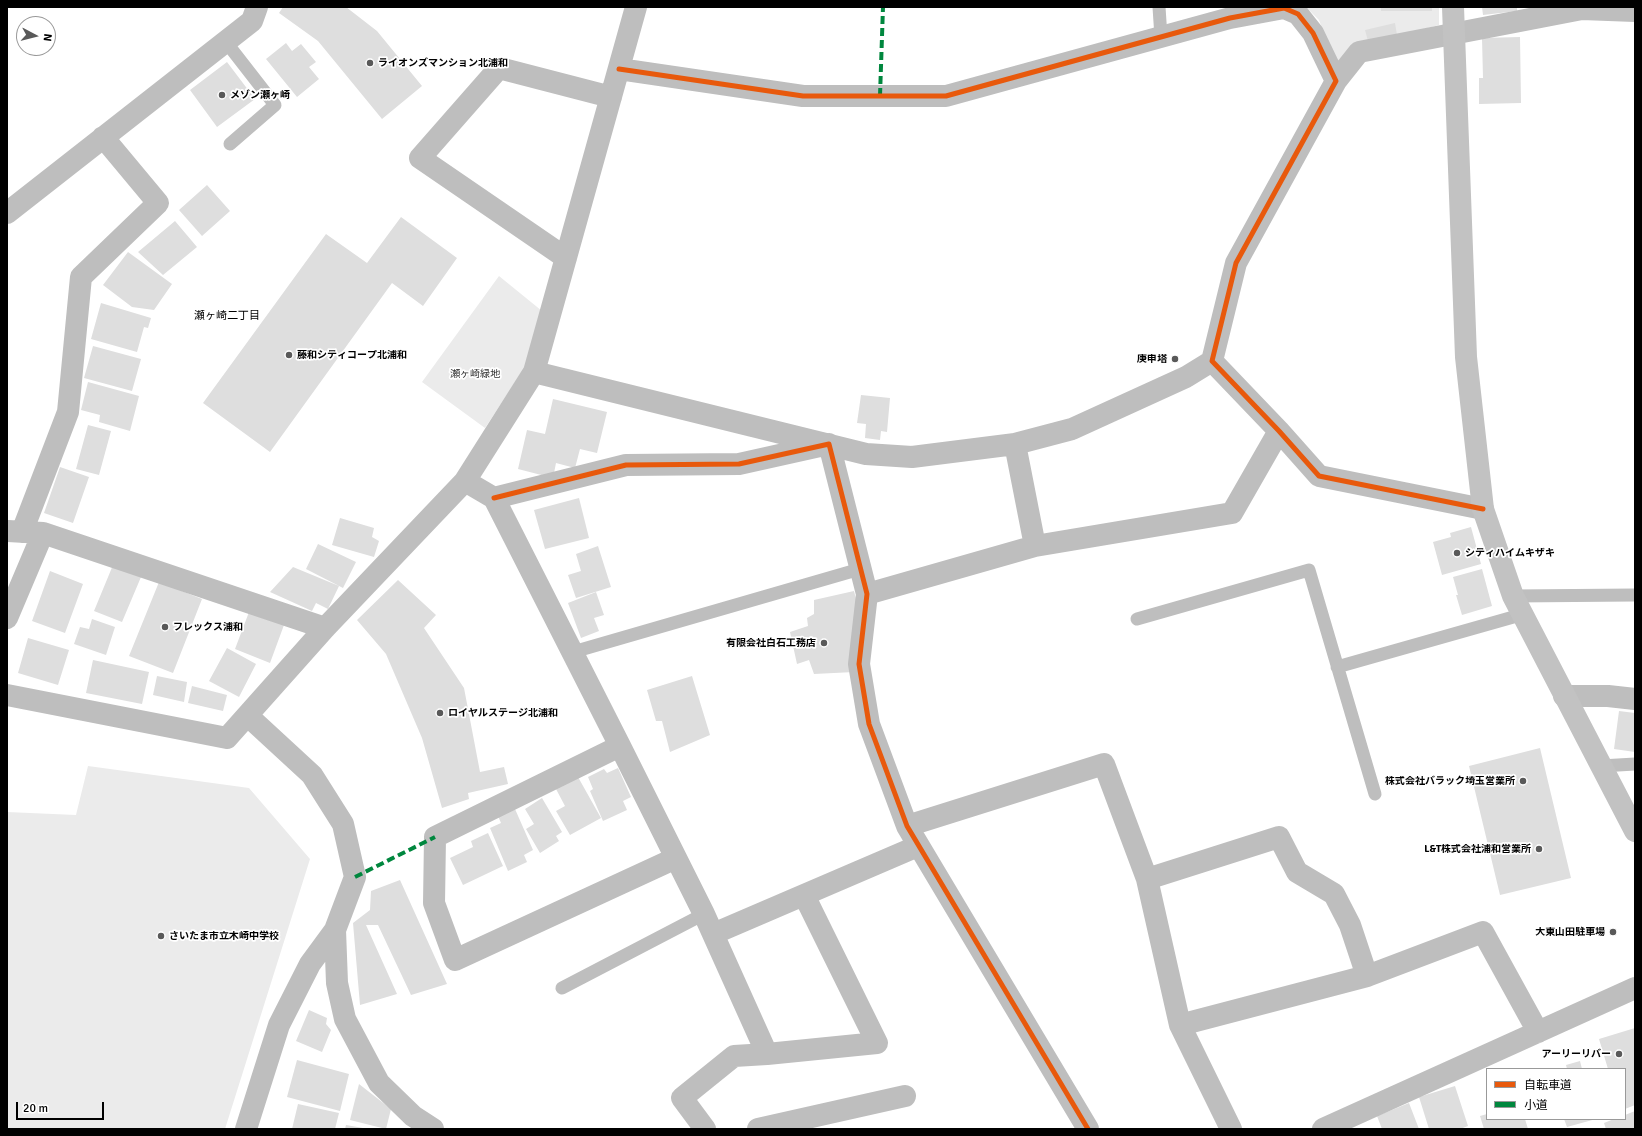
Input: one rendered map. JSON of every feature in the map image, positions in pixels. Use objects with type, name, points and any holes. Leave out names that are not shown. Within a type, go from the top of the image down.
[{"type":"street","points":[[7,213],[252,21],[257,7]]},
{"type":"street","points":[[7,695],[227,738],[325,628],[465,481],[534,372],[636,7]]},
{"type":"street","points":[[1453,7],[1466,357],[1483,508],[1518,605],[1635,831]]},
{"type":"street","points":[[619,69],[803,96],[946,96],[1230,18],[1284,8],[1298,14],[1313,33],[1336,81]]},
{"type":"street","points":[[534,372],[866,454],[912,457],[1015,444],[1072,429],[1186,377],[1212,361],[1236,263],[1336,81],[1359,52],[1582,9],[1635,10]]},
{"type":"street","points":[[566,258],[420,158],[499,68],[611,97]]},
{"type":"street","points":[[7,618],[24,532],[68,412],[81,277],[158,203],[103,137]]},
{"type":"street","points":[[1212,361],[1279,431],[1319,476],[1483,508]]},
{"type":"street","points":[[867,594],[1035,546],[1232,513],[1279,431]]},
{"type":"street","points":[[494,498],[626,465],[739,464],[828,444]]},
{"type":"street","points":[[828,444],[867,594],[859,664],[869,724],[907,826],[1088,1129]]},
{"type":"street","points":[[1015,444],[1035,546]]},
{"type":"street","points":[[465,481],[494,498],[704,914],[767,1054]]},
{"type":"street","points":[[24,532],[325,628]]},
{"type":"street","points":[[1564,696],[1608,696],[1635,699]]},
{"type":"street","points":[[246,1129],[279,1025],[310,964],[335,930],[355,877],[343,824],[312,775],[248,716]]},
{"type":"street","points":[[620,746],[435,837],[434,903],[455,960],[676,858]]},
{"type":"street","points":[[907,826],[1104,764],[1147,879],[1180,1025],[1231,1129]]},
{"type":"street","points":[[1147,879],[1279,837],[1297,872],[1334,894],[1350,925],[1367,976]]},
{"type":"street","points":[[713,934],[918,846]]},
{"type":"street","points":[[705,1129],[682,1098],[734,1056],[877,1043],[804,895]]},
{"type":"street","points":[[335,930],[337,983],[344,1019],[379,1083],[411,1122],[433,1129]]},
{"type":"street","points":[[1180,1025],[1367,976],[1483,932],[1538,1032]]},
{"type":"street","points":[[1326,1128],[1635,988]]},
{"type":"street","points":[[758,1129],[905,1096]]},
{"type":"lane","points":[[1159,7],[1161,37]]},
{"type":"lane","points":[[226,42],[275,105],[230,144]]},
{"type":"lane","points":[[573,652],[860,568]]},
{"type":"lane","points":[[1137,619],[1309,570],[1375,794]]},
{"type":"lane","points":[[1337,667],[1518,605],[1635,595]]},
{"type":"lane","points":[[1601,766],[1635,764]]},
{"type":"lane","points":[[562,988],[704,914]]},
{"type":"green space","points":[[1306,7],[1439,7],[1439,25],[1359,46],[1338,71],[1319,20]]},
{"type":"green space","name":"瀬ヶ崎緑地","points":[[499,276],[542,311],[525,367],[485,428],[422,382]]},
{"type":"green space","name":"さいたま市立木崎中学校","points":[[88,766],[249,788],[310,859],[225,1129],[7,1129],[7,812],[76,815]]},
{"type":"building","name":"ライオンズマンション北浦和","points":[[283,7],[346,7],[377,31],[422,86],[382,119],[318,41],[279,13]]},
{"type":"building","points":[[1381,7],[1432,7],[1432,11],[1381,11]]},
{"type":"building","points":[[1482,7],[1517,7],[1517,11],[1483,15]]},
{"type":"building","points":[[1395,23],[1397,35],[1368,41],[1365,30]]},
{"type":"building","points":[[1520,37],[1521,103],[1479,104],[1479,78],[1483,78],[1482,38]]},
{"type":"building","points":[[286,43],[292,51],[301,44],[316,62],[309,67],[319,79],[297,97],[266,59]]},
{"type":"building","name":"メゾン瀬ヶ崎","points":[[227,62],[255,99],[217,127],[190,90]]},
{"type":"building","points":[[207,185],[230,211],[202,236],[179,210]]},
{"type":"building","name":"藤和シティコープ北浦和","points":[[401,217],[457,258],[423,306],[392,283],[270,452],[203,403],[326,234],[367,263]]},
{"type":"building","points":[[175,221],[197,247],[163,275],[138,252]]},
{"type":"building","points":[[128,252],[172,284],[154,310],[132,307],[103,285]]},
{"type":"building","points":[[101,303],[151,318],[148,328],[144,327],[137,352],[91,339]]},
{"type":"building","points":[[93,346],[141,359],[132,391],[84,378]]},
{"type":"building","points":[[88,382],[139,396],[130,431],[99,422],[100,415],[81,410]]},
{"type":"building","points":[[861,395],[890,398],[887,432],[881,431],[880,440],[865,438],[866,424],[857,423]]},
{"type":"building","points":[[553,399],[607,412],[597,453],[580,449],[575,468],[556,463],[553,478],[518,469],[527,430],[545,434]]},
{"type":"building","points":[[88,425],[111,431],[99,475],[76,469]]},
{"type":"building","points":[[60,467],[89,477],[73,523],[44,513]]},
{"type":"building","points":[[579,498],[589,538],[545,549],[534,510]]},
{"type":"building","points":[[340,518],[374,528],[372,537],[379,541],[374,557],[332,545]]},
{"type":"building","name":"シティハイムキザキ","points":[[1471,527],[1481,564],[1442,575],[1433,542],[1451,537],[1450,533]]},
{"type":"building","points":[[318,544],[356,562],[343,588],[306,569]]},
{"type":"building","points":[[598,546],[611,587],[576,598],[568,575],[581,571],[576,554]]},
{"type":"building","points":[[113,565],[141,577],[122,622],[94,611]]},
{"type":"building","points":[[293,567],[339,586],[328,609],[316,603],[312,611],[270,592]]},
{"type":"building","points":[[1482,569],[1492,606],[1462,615],[1456,595],[1458,595],[1453,577]]},
{"type":"building","points":[[50,571],[83,584],[65,633],[32,621]]},
{"type":"building","name":"ロイヤルステージ北浦和","points":[[398,580],[436,615],[424,628],[464,688],[480,772],[504,767],[508,784],[468,793],[469,799],[442,808],[422,738],[386,654],[357,620]]},
{"type":"building","name":"フレックス浦和","points":[[159,582],[202,599],[173,673],[129,656]]},
{"type":"building","name":"有限会社白石工務店","points":[[854,591],[859,611],[854,672],[814,674],[809,660],[797,664],[790,632],[808,626],[807,618],[814,614],[814,600]]},
{"type":"building","points":[[596,592],[604,615],[594,618],[599,631],[581,638],[568,603]]},
{"type":"building","points":[[249,612],[284,625],[270,663],[235,649]]},
{"type":"building","points":[[92,619],[115,627],[106,655],[74,644],[80,627],[89,629]]},
{"type":"building","points":[[28,638],[69,650],[58,685],[18,673]]},
{"type":"building","points":[[227,648],[256,664],[239,697],[209,681]]},
{"type":"building","points":[[93,660],[149,672],[142,704],[86,693]]},
{"type":"building","points":[[157,676],[187,682],[184,702],[153,695]]},
{"type":"building","points":[[692,676],[710,735],[670,752],[662,721],[656,721],[647,690]]},
{"type":"building","points":[[192,686],[227,695],[223,711],[188,703]]},
{"type":"building","points":[[1619,711],[1635,713],[1635,752],[1614,749]]},
{"type":"building","points":[[1540,748],[1571,878],[1500,895],[1469,766]]},
{"type":"building","points":[[618,768],[631,797],[623,801],[627,810],[603,821],[590,791],[593,789],[588,777],[604,769],[607,773]]},
{"type":"building","points":[[578,777],[601,818],[570,835],[556,811],[565,806],[556,789]]},
{"type":"building","points":[[542,798],[562,832],[556,836],[559,841],[540,853],[526,829],[534,824],[525,809]]},
{"type":"building","points":[[515,809],[533,850],[524,855],[527,862],[508,871],[490,828],[501,823],[498,816]]},
{"type":"building","points":[[488,833],[503,866],[463,885],[450,858],[473,847],[471,841]]},
{"type":"building","points":[[400,880],[447,984],[411,995],[378,925],[366,925],[397,994],[360,1005],[353,923],[370,910],[371,891]]},
{"type":"building","points":[[309,1010],[327,1018],[326,1024],[331,1030],[322,1052],[296,1041]]},
{"type":"building","name":"アーリーリバー","points":[[1635,1028],[1635,1105],[1626,1109],[1626,1068],[1608,1068],[1599,1039]]},
{"type":"building","points":[[297,1060],[349,1074],[340,1111],[287,1097]]},
{"type":"building","points":[[1580,1061],[1582,1068],[1567,1068],[1566,1065]]},
{"type":"building","points":[[359,1084],[391,1109],[386,1129],[350,1120]]},
{"type":"building","points":[[1455,1086],[1468,1126],[1460,1129],[1429,1129],[1419,1097]]},
{"type":"building","points":[[1409,1103],[1419,1129],[1382,1129],[1377,1116]]},
{"type":"building","points":[[298,1104],[339,1113],[335,1129],[292,1129]]},
{"type":"building","points":[[1635,1111],[1635,1129],[1606,1129],[1604,1123],[1612,1120],[1626,1120],[1626,1115]]},
{"type":"building","points":[[1486,1114],[1486,1120],[1525,1120],[1528,1129],[1484,1129],[1480,1116]]},
{"type":"building","points":[[1564,1120],[1592,1120],[1567,1127]]},
{"type":"building","points":[[346,1125],[363,1128],[363,1129],[345,1129]]},
{"type":"marked path","points":[[880,96],[883,7]]},
{"type":"marked path","points":[[355,877],[435,837]]},
{"type":"cycle path","points":[[619,69],[803,96],[946,96],[1230,18],[1284,8],[1298,14],[1313,33],[1336,81],[1236,263],[1212,361],[1279,431],[1319,476],[1483,509]]},
{"type":"cycle path","points":[[494,498],[626,465],[739,464],[829,444],[867,594],[859,664],[869,724],[907,826],[1088,1129]]},
{"type":"place","name":"ライオンズマンション北浦和","points":[[370,63]]},
{"type":"place","name":"メゾン瀬ヶ崎","points":[[222,95]]},
{"type":"place","name":"藤和シティコープ北浦和","points":[[289,355]]},
{"type":"place","name":"庚申塔","points":[[1175,359]]},
{"type":"place","name":"シティハイムキザキ","points":[[1457,553]]},
{"type":"place","name":"フレックス浦和","points":[[165,627]]},
{"type":"place","name":"有限会社白石工務店","points":[[824,643]]},
{"type":"place","name":"ロイヤルステージ北浦和","points":[[440,713]]},
{"type":"place","name":"株式会社バラック埼玉営業所","points":[[1523,781]]},
{"type":"place","name":"L&T株式会社浦和営業所","points":[[1539,849]]},
{"type":"place","name":"大東山田駐車場","points":[[1613,932]]},
{"type":"place","name":"さいたま市立木崎中学校","points":[[161,936]]},
{"type":"place","name":"アーリーリバー","points":[[1619,1054]]},
{"type":"district","name":"瀬ヶ崎二丁目","points":[[227,316]]}]
